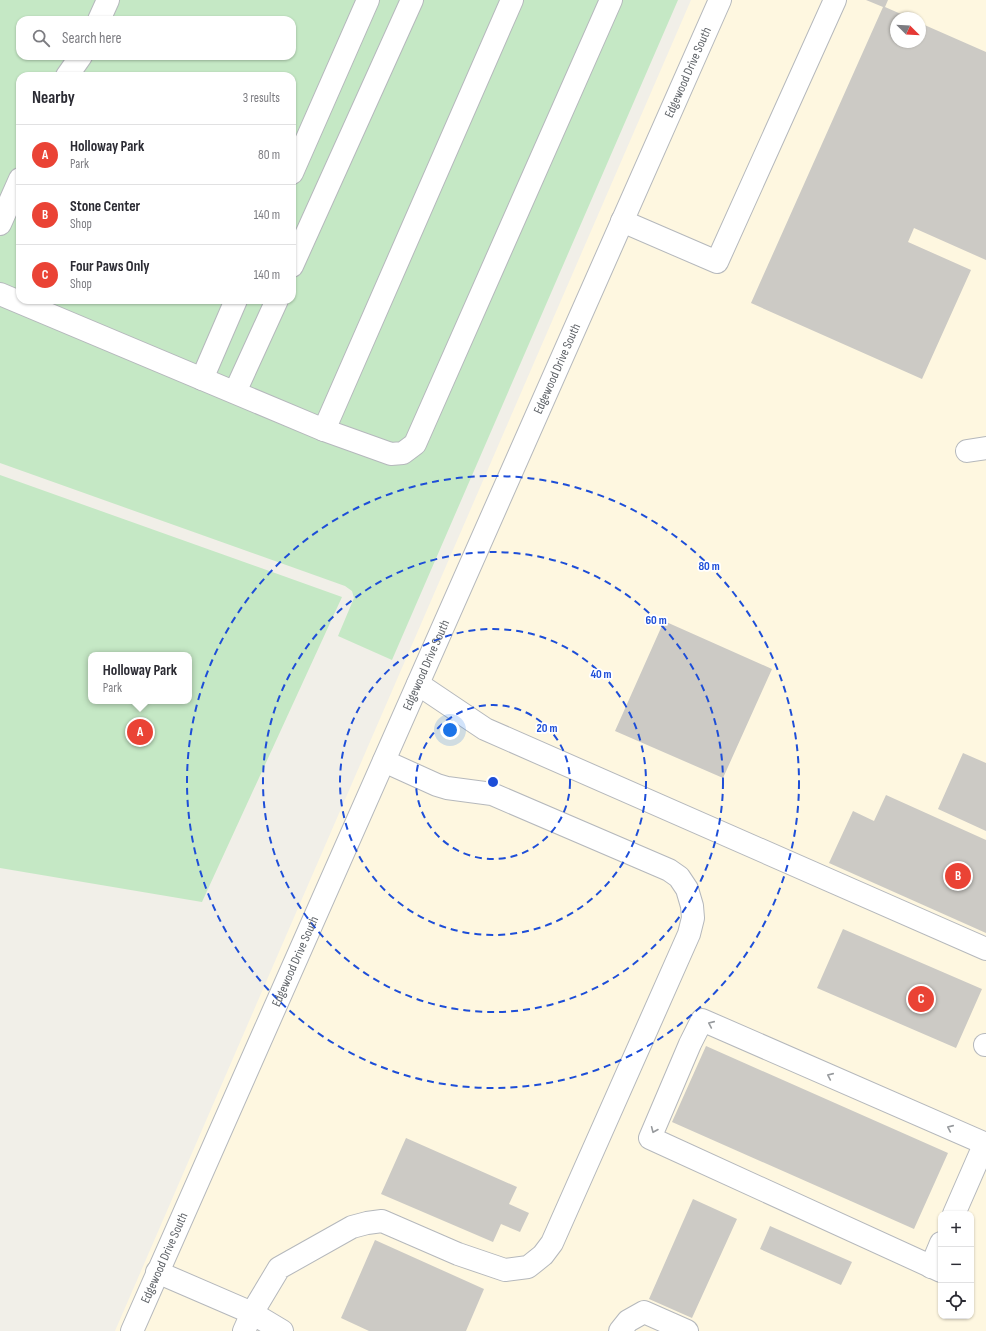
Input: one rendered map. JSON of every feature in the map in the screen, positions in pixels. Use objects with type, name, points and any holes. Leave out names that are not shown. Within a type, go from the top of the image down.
[{"type":"street","points":[[101,16],[108,0]]},
{"type":"street","points":[[296,164],[368,0]]},
{"type":"street","points":[[296,257],[412,0]]},
{"type":"street","points":[[324,430],[512,0]]},
{"type":"street","points":[[24,304],[324,430],[392,454],[403,453],[415,444],[611,0]]},
{"type":"street","name":"Edgewood Drive South","points":[[132,1331],[720,0]]},
{"type":"street","points":[[622,221],[717,262],[835,0]]},
{"type":"street","points":[[70,72],[78,60]]},
{"type":"street","points":[[0,224],[16,188]]},
{"type":"street","points":[[0,294],[16,301]]},
{"type":"street","points":[[202,379],[234,304]]},
{"type":"street","points":[[235,392],[275,304]]},
{"type":"street","points":[[418,684],[485,729],[986,950]]},
{"type":"street","points":[[248,1322],[279,1268],[352,1227],[367,1223],[382,1221],[458,1254],[505,1270],[528,1267],[543,1255],[552,1243],[689,934],[693,918],[692,906],[687,889],[679,877],[669,870],[492,794],[447,788],[437,785],[384,761]]},
{"type":"street","points":[[940,1247],[936,1269],[650,1138],[690,1044],[702,1020],[986,1143],[955,1211]]},
{"type":"street","points":[[158,1272],[248,1322],[282,1331]]},
{"type":"street","points":[[620,1331],[628,1321],[644,1312],[686,1331]]},
{"type":"shaded area","points":[[691,0],[986,0],[986,1331],[115,1331]]},
{"type":"green space","points":[[0,0],[678,0],[392,660],[338,636],[354,598],[352,591],[345,586],[0,463]]},
{"type":"green space","points":[[0,475],[342,597],[202,902],[0,868]]},
{"type":"building","points":[[866,0],[888,0],[885,7],[896,12],[890,12],[890,48],[926,48],[926,26],[986,52],[986,260],[914,228],[908,242],[971,270],[922,379],[751,303],[883,7]]},
{"type":"building","points":[[664,621],[772,669],[723,778],[615,731]]},
{"type":"building","points":[[963,753],[986,763],[986,831],[938,809]]},
{"type":"building","points":[[886,795],[986,840],[986,933],[829,863],[853,811],[874,821]]},
{"type":"building","points":[[843,929],[982,989],[956,1048],[817,988]]},
{"type":"building","points":[[706,1046],[948,1153],[914,1229],[672,1122]]},
{"type":"building","points":[[406,1138],[517,1187],[509,1204],[529,1213],[520,1232],[501,1224],[493,1242],[381,1194]]},
{"type":"building","points":[[693,1199],[737,1219],[692,1318],[649,1299]]},
{"type":"building","points":[[770,1226],[852,1262],[841,1285],[760,1249]]},
{"type":"building","points":[[375,1240],[484,1289],[466,1331],[369,1331],[341,1318]]},
{"type":"place","name":"Holloway Park","points":[[140,732]]},
{"type":"place","name":"Stone Center","points":[[958,876]]},
{"type":"place","name":"Four Paws Only","points":[[921,999]]}]
